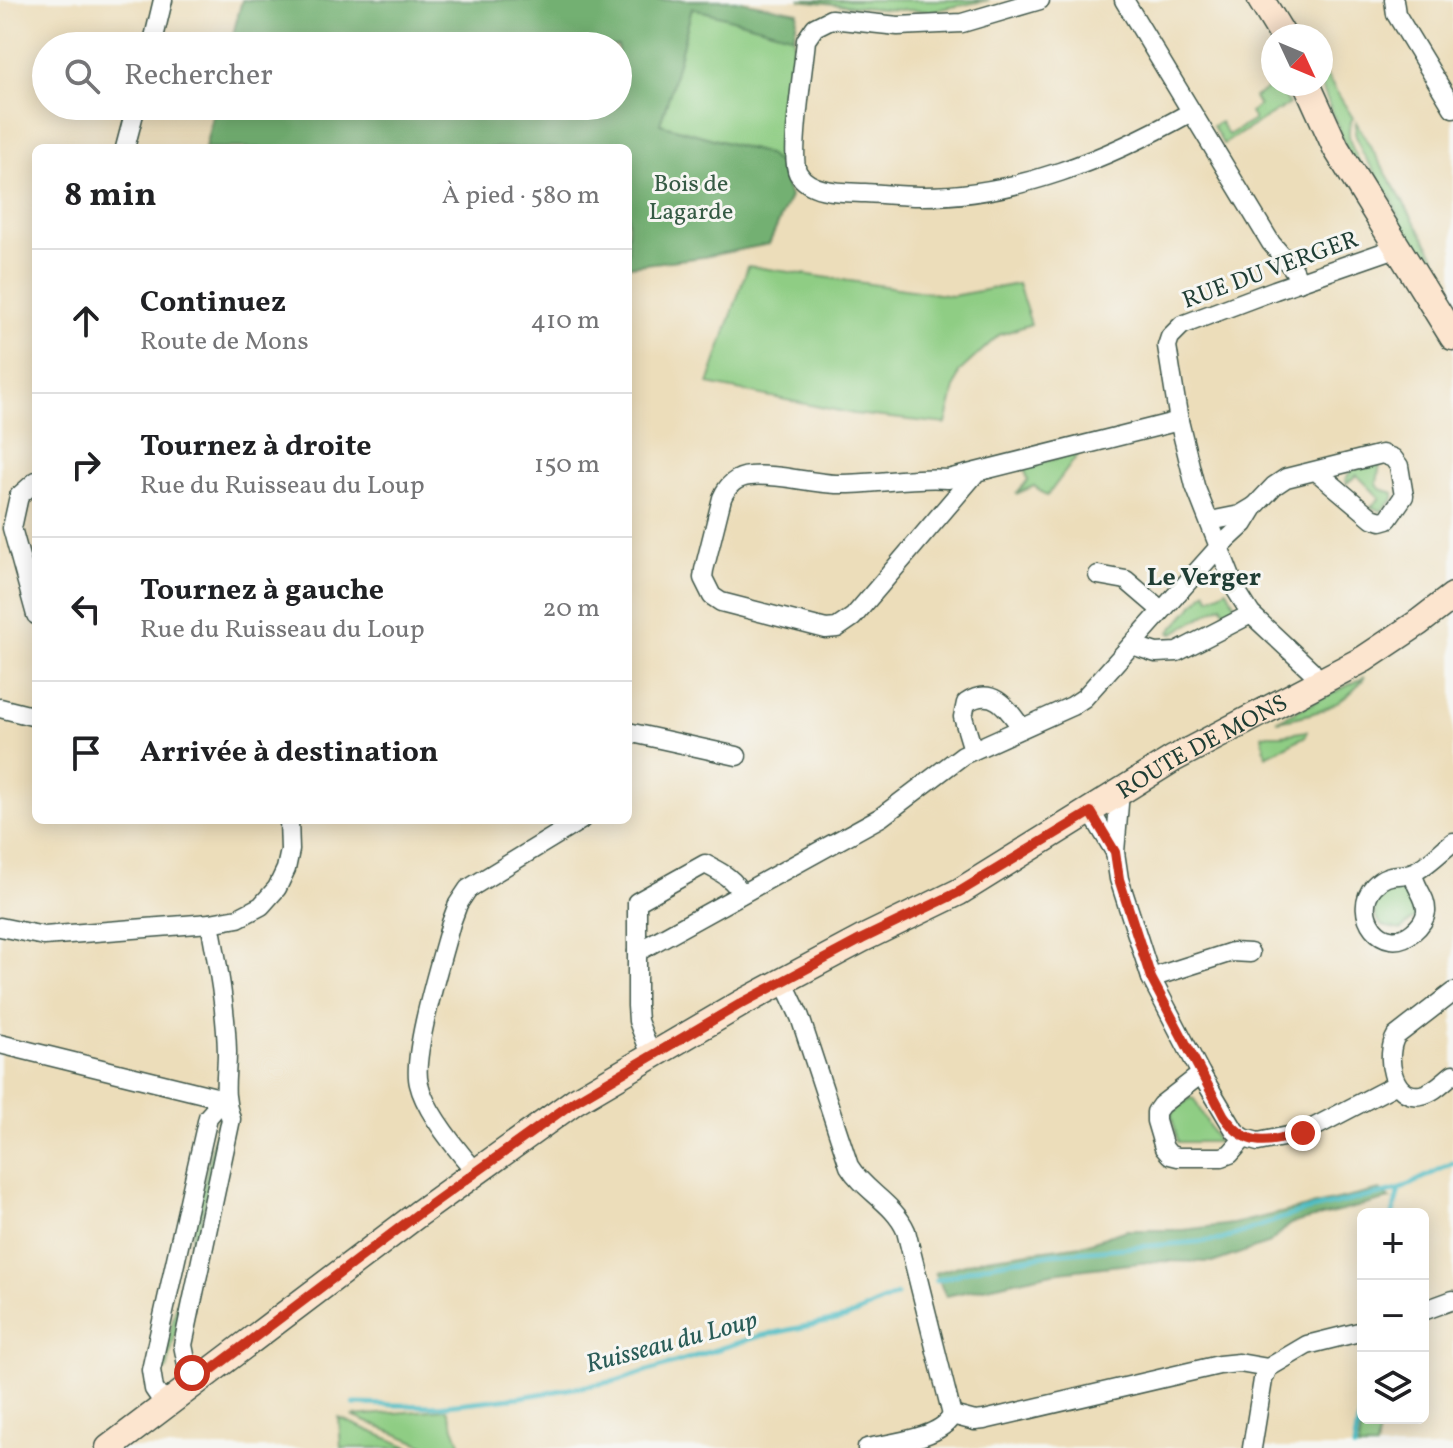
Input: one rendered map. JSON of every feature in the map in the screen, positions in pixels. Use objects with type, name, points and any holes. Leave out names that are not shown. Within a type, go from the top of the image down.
[{"type":"main road","points":[[1261,0],[1276,24]]},
{"type":"main road","points":[[1312,96],[1336,148],[1453,337]]},
{"type":"main road","name":"ROUTE DE MONS","points":[[109,1448],[475,1171],[575,1101],[783,981],[959,892],[1173,759],[1384,647],[1453,596]]},
{"type":"street","points":[[155,32],[163,0]]},
{"type":"street","points":[[1040,0],[962,23],[898,26],[831,19],[815,27],[806,40],[794,156],[799,176],[811,186],[836,192],[922,196],[1009,186],[1093,160],[1154,133],[1191,112]]},
{"type":"street","points":[[1124,0],[1271,243],[1294,270],[1299,282]]},
{"type":"street","points":[[1394,0],[1396,14],[1453,108]]},
{"type":"street","points":[[126,144],[132,120]]},
{"type":"street","points":[[1271,243],[1275,260],[1275,290]]},
{"type":"street","name":"RUE DU VERGER","points":[[1319,684],[1311,670],[1251,614],[1236,590],[1195,486],[1167,355],[1170,337],[1182,325],[1396,248]]},
{"type":"street","points":[[976,473],[853,617],[837,628],[813,626],[721,602],[707,588],[704,570],[722,498],[739,479],[757,476],[808,483],[867,484],[948,479],[1179,421]]},
{"type":"street","points":[[637,952],[881,817],[973,750],[1084,698],[1218,548],[1244,524],[1255,506],[1286,478],[1382,454],[1393,458],[1399,466],[1404,496],[1388,519],[1381,521],[1372,518],[1316,471]]},
{"type":"street","points":[[32,485],[19,496],[12,528],[32,600]]},
{"type":"street","points":[[1210,521],[1240,515],[1255,506]]},
{"type":"street","points":[[1098,575],[1126,580],[1161,610]]},
{"type":"street","points":[[1132,645],[1156,653],[1177,652],[1251,614]]},
{"type":"street","points":[[973,750],[963,717],[966,703],[977,696],[989,695],[999,702],[1021,727]]},
{"type":"street","points":[[0,708],[32,716]]},
{"type":"street","points":[[632,733],[737,756]]},
{"type":"street","points":[[1120,792],[1115,852],[1119,879],[1151,978],[1224,1116],[1235,1131],[1244,1138],[1258,1142],[1303,1133],[1397,1084]]},
{"type":"street","points":[[1091,812],[1115,852]]},
{"type":"street","points":[[0,927],[44,936],[238,918],[261,906],[277,888],[290,850],[289,824]]},
{"type":"street","points":[[475,1171],[426,1102],[417,1076],[419,1054],[451,923],[468,889],[574,824]]},
{"type":"street","points":[[1413,872],[1453,842]]},
{"type":"street","points":[[651,1055],[638,1021],[637,902],[705,864],[725,874],[741,894]]},
{"type":"street","points":[[198,1380],[187,1365],[183,1345],[231,1119],[224,1099],[227,1052],[220,976],[210,923]]},
{"type":"street","points":[[1151,978],[1232,952],[1250,953]]},
{"type":"street","points":[[783,981],[800,1017],[849,1166],[862,1183],[889,1206],[906,1231],[952,1415],[937,1431],[867,1448]]},
{"type":"street","points":[[1453,992],[1396,1036],[1390,1045],[1389,1056],[1397,1084],[1415,1095],[1423,1094],[1453,1074]]},
{"type":"street","points":[[0,1044],[224,1099]]},
{"type":"street","points":[[1201,1074],[1156,1112],[1164,1148],[1170,1155],[1178,1157],[1222,1157],[1230,1154],[1244,1138]]},
{"type":"street","points":[[165,1405],[154,1389],[151,1370],[208,1117],[224,1099]]},
{"type":"street","points":[[1429,1309],[1453,1300]]},
{"type":"street","points":[[1252,1448],[1263,1380],[1268,1368],[1307,1345],[1357,1332]]},
{"type":"street","points":[[952,1415],[984,1420],[1219,1365],[1239,1363],[1268,1368]]},
{"type":"green space","name":"Bois de Lagarde","points":[[242,0],[735,0],[798,12],[794,36],[692,8],[660,124],[767,154],[780,165],[790,197],[769,244],[703,257],[632,266],[632,144],[206,144],[212,120],[632,120],[632,32],[234,32]]},
{"type":"green space","points":[[799,0],[989,0],[930,11]]},
{"type":"green space","points":[[692,8],[794,36],[785,144],[780,165],[767,154],[659,124]]},
{"type":"green space","points":[[1333,86],[1353,118],[1349,128],[1354,152],[1388,209],[1350,157],[1326,96],[1333,96]]},
{"type":"green space","points":[[1261,93],[1261,96],[1284,96],[1289,104],[1223,144],[1213,126],[1220,122],[1228,135],[1254,120],[1250,112],[1259,106],[1254,97]]},
{"type":"green space","points":[[1356,122],[1436,258],[1428,270],[1407,239],[1391,198],[1362,152],[1355,133]]},
{"type":"green space","points":[[748,266],[952,296],[1018,284],[1031,324],[999,335],[959,372],[946,424],[854,414],[708,384]]},
{"type":"green space","points":[[1080,452],[1047,496],[1034,486],[1016,494],[1028,480],[1024,467]]},
{"type":"green space","points":[[1380,463],[1377,484],[1380,489],[1394,493],[1394,499],[1381,511],[1371,507],[1380,498],[1357,475],[1347,483],[1345,480],[1352,469]]},
{"type":"green space","points":[[1227,589],[1238,611],[1227,618],[1222,605],[1172,634],[1170,632],[1206,591],[1210,598]]},
{"type":"green space","points":[[1365,677],[1346,697],[1325,709],[1276,721]]},
{"type":"green space","points":[[1307,731],[1306,736],[1266,756],[1262,735]]},
{"type":"green space","points":[[1391,883],[1410,894],[1417,909],[1417,915],[1401,930],[1382,926],[1375,916],[1374,903]]},
{"type":"green space","points":[[1190,1098],[1194,1099],[1218,1142],[1178,1142],[1171,1114]]},
{"type":"green space","points":[[221,1117],[224,1121],[167,1370],[164,1371],[162,1368],[218,1119]]},
{"type":"green space","points":[[1380,1190],[1390,1199],[1290,1224],[1270,1243],[1215,1262],[1159,1261],[1052,1273],[946,1296],[935,1273],[986,1258],[1082,1245],[1126,1230],[1183,1230],[1233,1224]]},
{"type":"green space","points":[[447,1409],[462,1448],[431,1448],[352,1416]]},
{"type":"green space","points":[[339,1418],[411,1448],[341,1448]]},
{"type":"green space","points":[[1362,1424],[1380,1424],[1376,1448],[1358,1448]]},
{"type":"waterway","name":"Ruisseau du Loup","points":[[936,1281],[986,1265],[1051,1254],[1221,1240],[1303,1211],[1399,1190],[1453,1163]]},
{"type":"waterway","points":[[1394,1208],[1399,1190]]},
{"type":"waterway","name":"Ruisseau du Loup","points":[[354,1404],[437,1406],[521,1397],[616,1381],[760,1336],[846,1318],[897,1295]]},
{"type":"waterway","points":[[1354,1448],[1358,1424]]},
{"type":"district","name":"Le Verger","points":[[1204,576]]},
{"type":"route","points":[[192,1373],[198,1380],[475,1171],[575,1101],[742,1003],[959,892],[1091,812],[1115,852],[1119,879],[1160,1000],[1224,1116],[1244,1138],[1258,1142],[1303,1133]]}]
